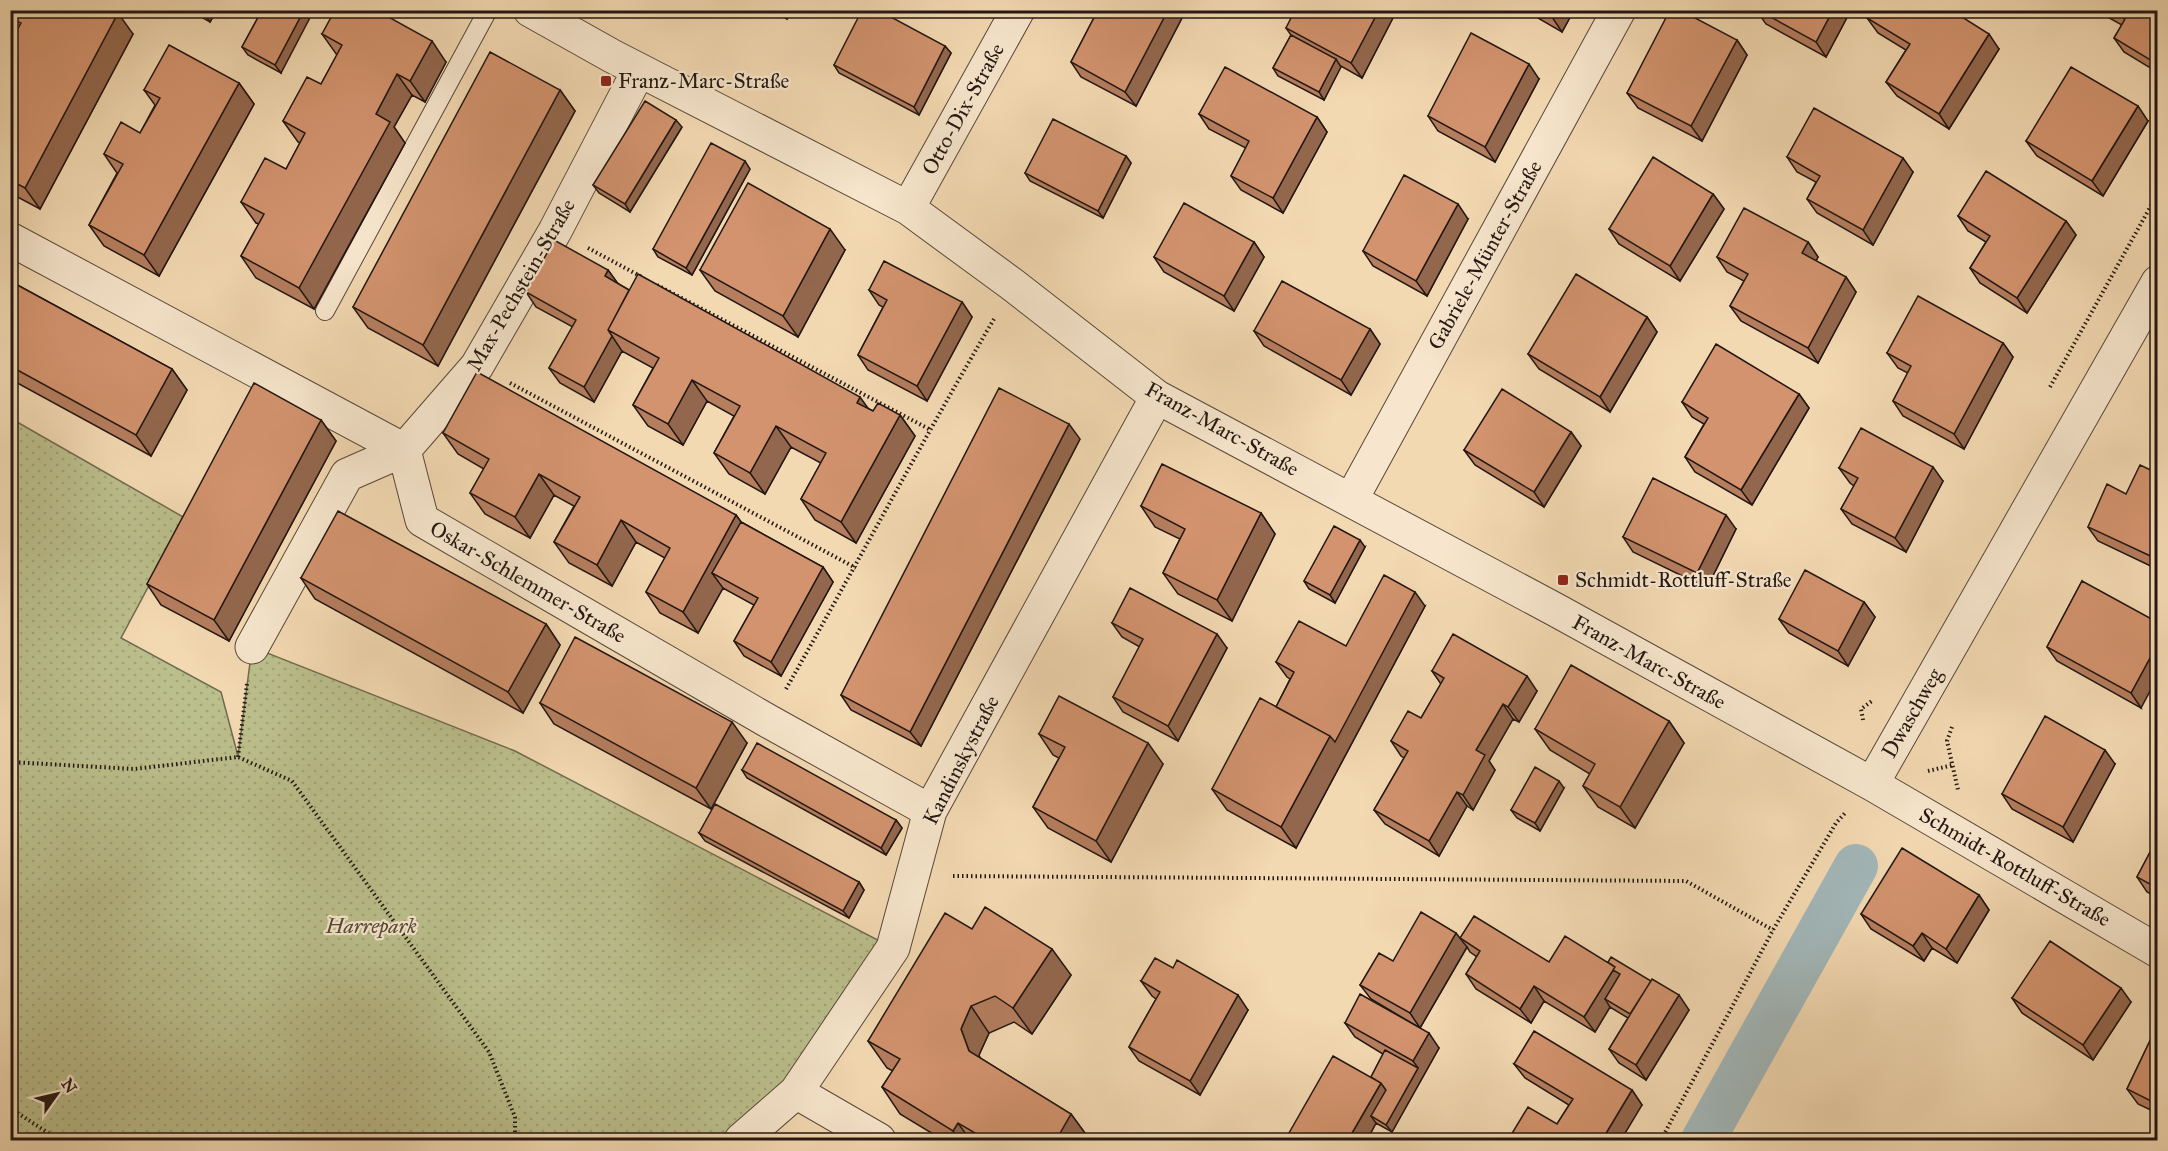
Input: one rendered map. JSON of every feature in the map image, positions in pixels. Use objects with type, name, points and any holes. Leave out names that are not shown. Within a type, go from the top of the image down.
[{"type":"street","name":"Franz-Marc-Straße","points":[[530,10],[639,70],[908,208],[1014,285],[1157,397],[1872,784]]},
{"type":"street","name":"Otto-Dix-Straße","points":[[908,208],[1018,10]]},
{"type":"street","name":"Gabriele-Münter-Straße","points":[[1351,500],[1619,10]]},
{"type":"street","name":"Max-Pechstein-Straße","points":[[252,647],[347,475],[404,450],[477,366],[555,231],[639,70]]},
{"type":"street","points":[[10,239],[404,450]]},
{"type":"street","name":"Dwaschweg","points":[[1872,784],[2157,282]]},
{"type":"street","name":"Kandinskystraße","points":[[741,1140],[796,1092],[893,948],[930,811],[1157,397]]},
{"type":"street","name":"Oskar-Schlemmer-Straße","points":[[404,450],[422,520],[768,721],[930,811]]},
{"type":"street","name":"Schmidt-Rottluff-Straße","points":[[1872,784],[2157,951]]},
{"type":"street","points":[[796,1092],[879,1140]]},
{"type":"lane","points":[[325,311],[488,10]]},
{"type":"path","points":[[555,231],[929,429]]},
{"type":"path","points":[[768,721],[856,568],[929,429],[1014,285]]},
{"type":"path","points":[[477,366],[856,568]]},
{"type":"path","points":[[238,758],[252,647]]},
{"type":"path","points":[[10,762],[134,769],[238,758],[292,781],[489,1052],[515,1118],[515,1140]]},
{"type":"path","points":[[1661,1140],[1773,930],[1836,823],[1872,784]]},
{"type":"path","points":[[913,875],[1008,878],[1686,881],[1773,930]]},
{"type":"path","points":[[10,1108],[59,1140]]},
{"type":"green space","name":"Harrepark","points":[[10,418],[185,518],[121,638],[221,692],[238,756],[252,647],[515,751],[893,948],[741,1140],[11,1140]]},
{"type":"building","points":[[10,10],[114,10],[118,13],[25,188],[10,180],[10,43],[21,23],[10,18]]},
{"type":"building","points":[[197,10],[207,10],[205,15]]},
{"type":"building","points":[[262,10],[304,10],[275,65],[242,47]]},
{"type":"building","points":[[335,10],[376,10],[432,41],[410,81],[397,74],[376,114],[390,122],[299,288],[241,256],[264,214],[241,202],[265,158],[286,169],[305,133],[283,121],[307,77],[321,84],[342,45],[322,34]]},
{"type":"building","points":[[862,10],[878,10],[945,46],[914,107],[834,65]]},
{"type":"building","points":[[1098,10],[1168,10],[1125,92],[1071,62]]},
{"type":"building","points":[[1295,10],[1379,10],[1351,63],[1286,28]]},
{"type":"building","points":[[1540,10],[1556,10],[1552,17]]},
{"type":"building","points":[[1670,10],[1680,10],[1737,40],[1691,126],[1627,93]]},
{"type":"building","points":[[1758,10],[1833,10],[1816,42]]},
{"type":"building","points":[[1872,10],[1951,10],[1989,34],[1939,114],[1886,82],[1910,44],[1867,18]]},
{"type":"building","points":[[2111,10],[2157,10],[2157,64],[2114,38],[2125,19]]},
{"type":"building","points":[[1471,33],[1529,64],[1485,147],[1428,116]]},
{"type":"building","points":[[1291,35],[1336,59],[1319,92],[1273,68]]},
{"type":"building","points":[[169,45],[239,83],[144,255],[89,225],[123,164],[104,154],[121,122],[140,133],[160,98],[144,90]]},
{"type":"building","points":[[490,52],[560,90],[423,345],[353,307]]},
{"type":"building","points":[[1225,67],[1317,117],[1273,198],[1231,176],[1249,141],[1199,114]]},
{"type":"building","points":[[2071,67],[2138,106],[2092,181],[2026,141]]},
{"type":"building","points":[[645,101],[676,120],[625,204],[593,185]]},
{"type":"building","points":[[1814,108],[1903,158],[1863,230],[1807,199],[1820,176],[1787,157]]},
{"type":"building","points":[[1053,119],[1126,156],[1098,211],[1025,173]]},
{"type":"building","points":[[711,143],[745,161],[686,268],[653,249]]},
{"type":"building","points":[[1653,157],[1713,194],[1670,266],[1609,229]]},
{"type":"building","points":[[1986,171],[2066,221],[2017,298],[1970,268],[1990,236],[1958,216]]},
{"type":"building","points":[[1404,175],[1458,204],[1416,281],[1363,251]]},
{"type":"building","points":[[748,183],[830,229],[783,316],[700,270]]},
{"type":"building","points":[[1184,203],[1254,242],[1224,296],[1154,257]]},
{"type":"building","points":[[1744,208],[1808,242],[1802,253],[1846,277],[1808,348],[1730,306],[1748,274],[1717,257]]},
{"type":"building","points":[[554,240],[608,270],[605,276],[629,290],[608,330],[612,336],[584,387],[549,368],[576,320],[526,292]]},
{"type":"building","points":[[884,261],[962,302],[917,386],[858,355],[887,300],[869,290]]},
{"type":"building","points":[[638,274],[860,397],[857,403],[873,411],[878,403],[900,415],[841,522],[801,499],[826,453],[776,426],[750,473],[714,453],[740,406],[692,380],[668,424],[633,405],[659,358],[608,330]]},
{"type":"building","points":[[1576,274],[1647,317],[1600,397],[1528,354]]},
{"type":"building","points":[[10,281],[172,369],[136,435],[10,366]]},
{"type":"building","points":[[1282,281],[1370,329],[1341,380],[1254,331]]},
{"type":"building","points":[[1918,296],[2003,343],[1954,434],[1893,401],[1911,366],[1887,353]]},
{"type":"building","points":[[1716,344],[1799,394],[1741,490],[1685,457],[1708,418],[1682,402]]},
{"type":"building","points":[[477,372],[736,515],[683,612],[646,592],[670,548],[621,520],[597,565],[554,542],[580,497],[539,474],[515,517],[470,493],[489,459],[443,433]]},
{"type":"building","points":[[254,383],[321,420],[214,620],[147,584]]},
{"type":"building","points":[[999,388],[1069,424],[910,732],[841,695]]},
{"type":"building","points":[[1502,389],[1571,432],[1534,492],[1464,450]]},
{"type":"building","points":[[1861,428],[1933,467],[1895,538],[1841,509],[1858,478],[1839,468]]},
{"type":"building","points":[[1162,464],[1261,513],[1217,600],[1163,573],[1185,529],[1141,506]]},
{"type":"building","points":[[2140,465],[2157,473],[2157,559],[2088,527],[2107,484],[2126,494]]},
{"type":"building","points":[[1653,478],[1726,515],[1697,573],[1623,537]]},
{"type":"building","points":[[338,511],[546,624],[508,692],[301,578]]},
{"type":"building","points":[[741,522],[823,567],[771,662],[734,641],[758,598],[712,573]]},
{"type":"building","points":[[1334,526],[1360,540],[1330,595],[1304,581]]},
{"type":"building","points":[[1805,570],[1864,602],[1838,651],[1779,619]]},
{"type":"building","points":[[1384,575],[1415,592],[1335,742],[1330,736],[1276,707],[1294,672],[1276,662],[1299,621],[1346,646]]},
{"type":"building","points":[[2082,581],[2157,622],[2157,645],[2131,693],[2047,647]]},
{"type":"building","points":[[1130,588],[1217,634],[1168,726],[1113,697],[1143,639],[1112,623]]},
{"type":"building","points":[[1453,634],[1527,676],[1508,707],[1503,704],[1476,750],[1485,755],[1463,795],[1457,792],[1429,841],[1374,810],[1408,751],[1391,741],[1408,711],[1421,718],[1444,678],[1432,671]]},
{"type":"building","points":[[575,637],[732,722],[696,788],[540,703]]},
{"type":"building","points":[[1571,665],[1669,721],[1620,807],[1583,786],[1595,764],[1535,729]]},
{"type":"building","points":[[1059,696],[1148,743],[1096,841],[1033,807],[1065,747],[1039,734]]},
{"type":"building","points":[[1260,698],[1330,736],[1281,827],[1212,789]]},
{"type":"building","points":[[2045,716],[2105,750],[2063,827],[2002,794]]},
{"type":"building","points":[[757,743],[896,820],[881,848],[742,770]]},
{"type":"building","points":[[1535,767],[1559,781],[1535,823],[1511,810]]},
{"type":"building","points":[[715,804],[859,882],[843,911],[699,833]]},
{"type":"building","points":[[2157,839],[2157,888],[2137,877]]},
{"type":"building","points":[[1902,848],[1979,895],[1946,949],[1922,933],[1913,946],[1861,914]]},
{"type":"building","points":[[985,907],[1052,949],[1013,1008],[995,996],[971,1006],[961,1029],[969,1051],[1071,1114],[1056,1140],[987,1140],[958,1123],[953,1131],[882,1087],[900,1059],[868,1041],[945,913],[972,929]]},
{"type":"building","points":[[1421,912],[1456,933],[1410,1013],[1360,985],[1379,953],[1393,961]]},
{"type":"building","points":[[1474,916],[1549,962],[1565,936],[1615,967],[1584,1017],[1534,986],[1520,1009],[1466,974],[1480,951],[1460,938]]},
{"type":"building","points":[[2050,941],[2121,988],[2083,1045],[2012,998]]},
{"type":"building","points":[[1611,957],[1651,981],[1630,1014],[1605,999],[1620,974],[1613,970],[1615,967],[1608,962]]},
{"type":"building","points":[[1155,958],[1173,968],[1177,960],[1238,995],[1190,1081],[1129,1047],[1160,992],[1141,981]]},
{"type":"building","points":[[1652,979],[1679,995],[1636,1065],[1609,1049]]},
{"type":"building","points":[[1360,994],[1429,1033],[1413,1061],[1345,1023]]},
{"type":"building","points":[[2157,1026],[2157,1104],[2127,1089]]},
{"type":"building","points":[[1534,1031],[1632,1090],[1602,1140],[1508,1140],[1528,1107],[1557,1124],[1573,1099],[1514,1064]]},
{"type":"building","points":[[1385,1050],[1418,1068],[1386,1125],[1371,1116],[1386,1090],[1381,1083],[1371,1077]]},
{"type":"building","points":[[1333,1056],[1381,1083],[1348,1140],[1285,1140]]},
{"type":"waterway","points":[[1703,1140],[1856,866]]},
{"type":"place","name":"Franz-Marc-Straße","points":[[606,81]]},
{"type":"place","name":"Schmidt-Rottluff-Straße","points":[[1563,580]]}]
